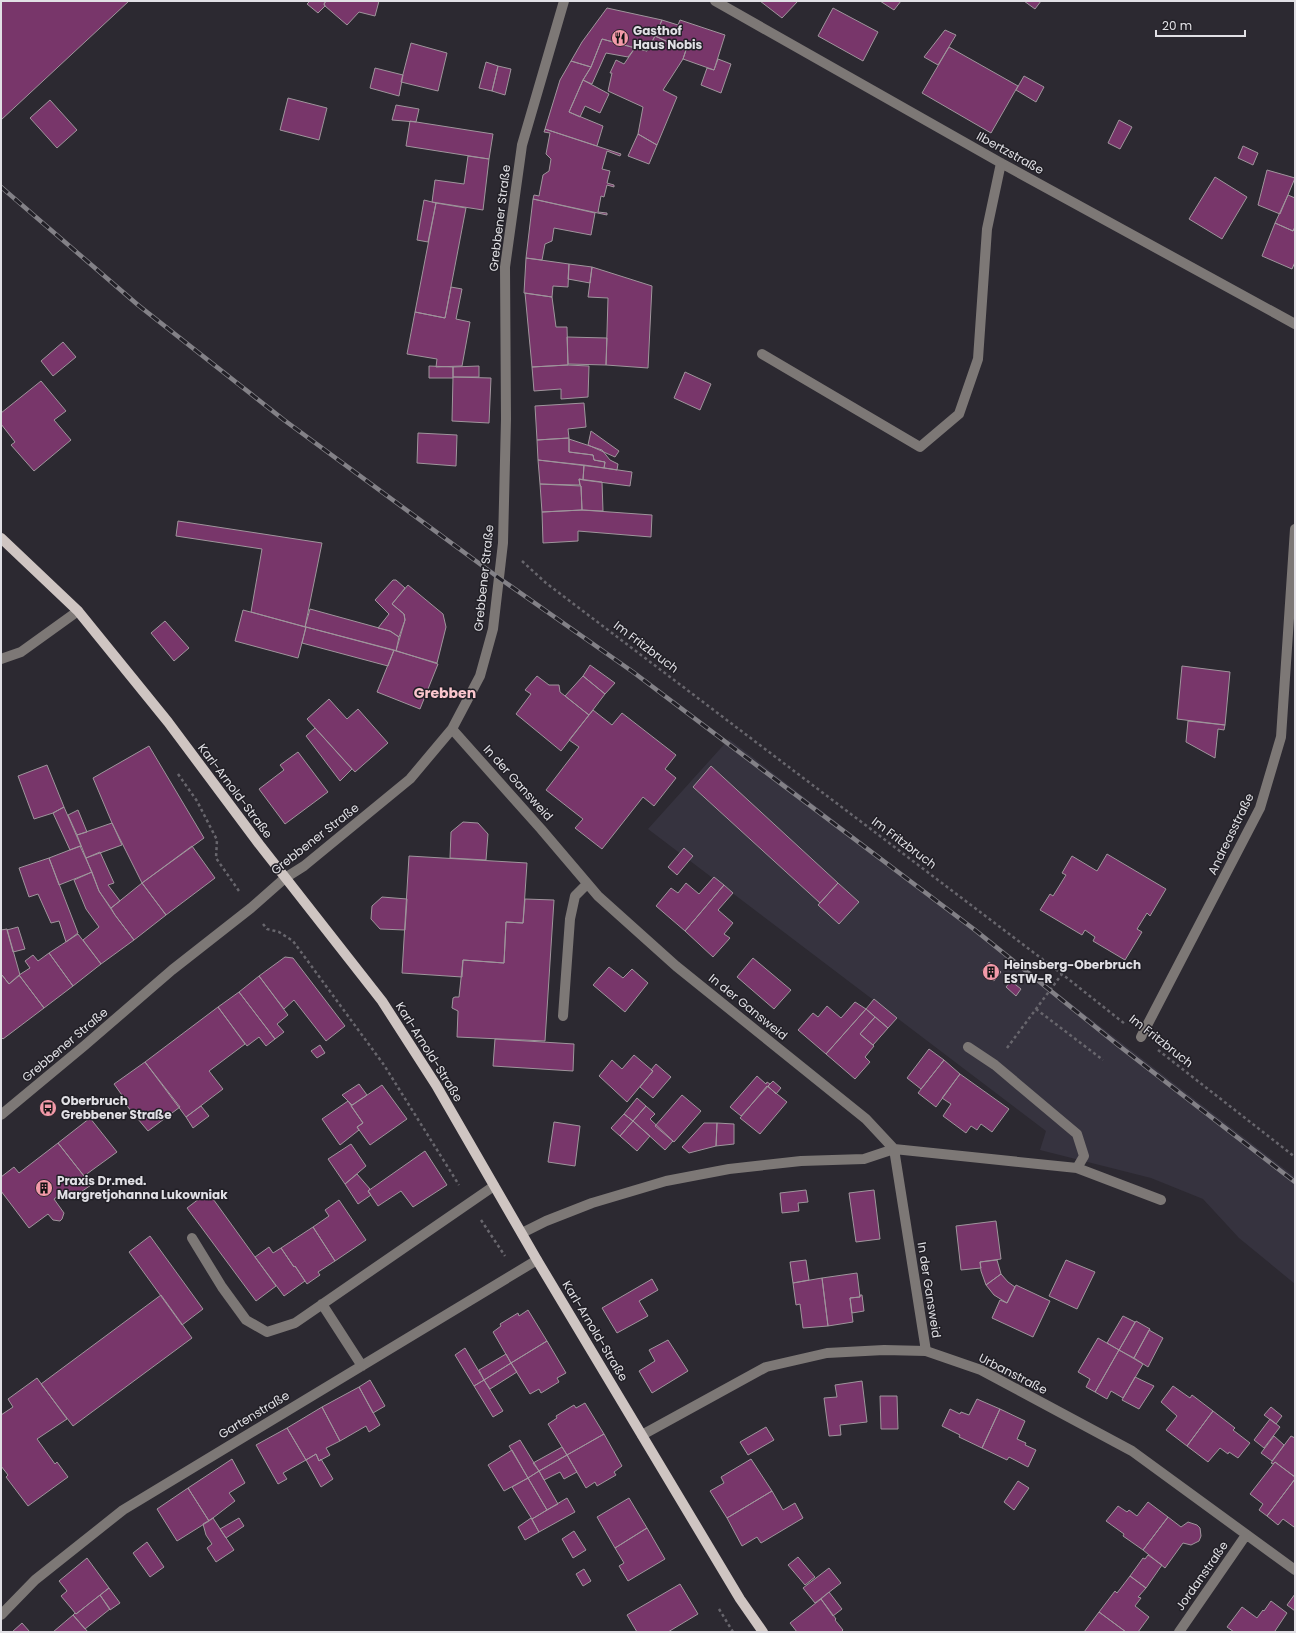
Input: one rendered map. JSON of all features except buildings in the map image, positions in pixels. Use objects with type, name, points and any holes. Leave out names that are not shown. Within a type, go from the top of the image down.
[{"type":"main road","name":"Karl-Arnold-Straße","points":[[1,538],[78,611],[168,722],[285,878],[382,1001],[436,1085],[537,1260],[740,1599],[763,1632]]},
{"type":"street","name":"Grebbener Straße","points":[[1,1115],[172,970],[251,908],[285,878],[304,866],[410,779],[452,729],[480,676],[492,629],[502,543],[506,419],[505,267],[522,145],[564,1]]},
{"type":"street","name":"Ilbertzstraße","points":[[715,1],[1001,162],[1295,324]]},
{"type":"street","points":[[762,354],[920,447],[960,414],[978,359],[987,229],[1001,162]]},
{"type":"street","name":"Andreasstraße","points":[[1142,1037],[1260,808],[1281,738],[1295,529]]},
{"type":"street","points":[[1,659],[21,652],[78,611]]},
{"type":"street","name":"In der Gansweid","points":[[452,729],[598,896],[676,966],[866,1119],[894,1149],[926,1351]]},
{"type":"street","points":[[563,1016],[570,919],[575,896],[588,884]]},
{"type":"street","points":[[968,1047],[995,1065],[1077,1134],[1084,1156],[1077,1168]]},
{"type":"street","points":[[522,1233],[546,1221],[592,1203],[666,1181],[729,1169],[801,1161],[864,1159],[894,1149],[1077,1168],[1161,1200]]},
{"type":"street","points":[[192,1238],[222,1287],[246,1320],[267,1332],[295,1323],[494,1186]]},
{"type":"street","name":"Gartenstraße","points":[[1,1615],[35,1580],[123,1510],[537,1260]]},
{"type":"street","points":[[322,1304],[362,1366]]},
{"type":"street","name":"Urbanstraße","points":[[642,1435],[766,1367],[827,1354],[884,1350],[926,1351],[981,1370],[1132,1451],[1295,1570]]},
{"type":"street","name":"Jordanstraße","points":[[1179,1632],[1246,1535]]},
{"type":"path","name":"Im Fritzbruch","points":[[502,543],[552,588],[1062,974],[1295,1157]]},
{"type":"path","points":[[176,770],[196,801],[217,840],[216,858],[251,908]]},
{"type":"path","points":[[995,1065],[1062,974]]},
{"type":"path","points":[[1036,1010],[1103,1060]]},
{"type":"shaded area","points":[[729,739],[1295,1177],[1295,1284],[1239,1238],[1203,1199],[1151,1178],[1040,1150],[1046,1131],[648,829]]},
{"type":"railway","points":[[1,187],[138,305],[284,420],[499,578],[633,672],[975,930],[1118,1045],[1295,1182]]},
{"type":"place","name":"Gasthof Haus Nobis","points":[[620,38]]},
{"type":"place","name":"Heinsberg-Oberbruch ESTW-R","points":[[991,972]]},
{"type":"place","name":"Oberbruch Grebbener Straße","points":[[48,1108]]},
{"type":"place","name":"Praxis Dr.med. Margretjohanna Lukowniak","points":[[44,1188]]},
{"type":"district","name":"Grebben","points":[[445,693]]}]
